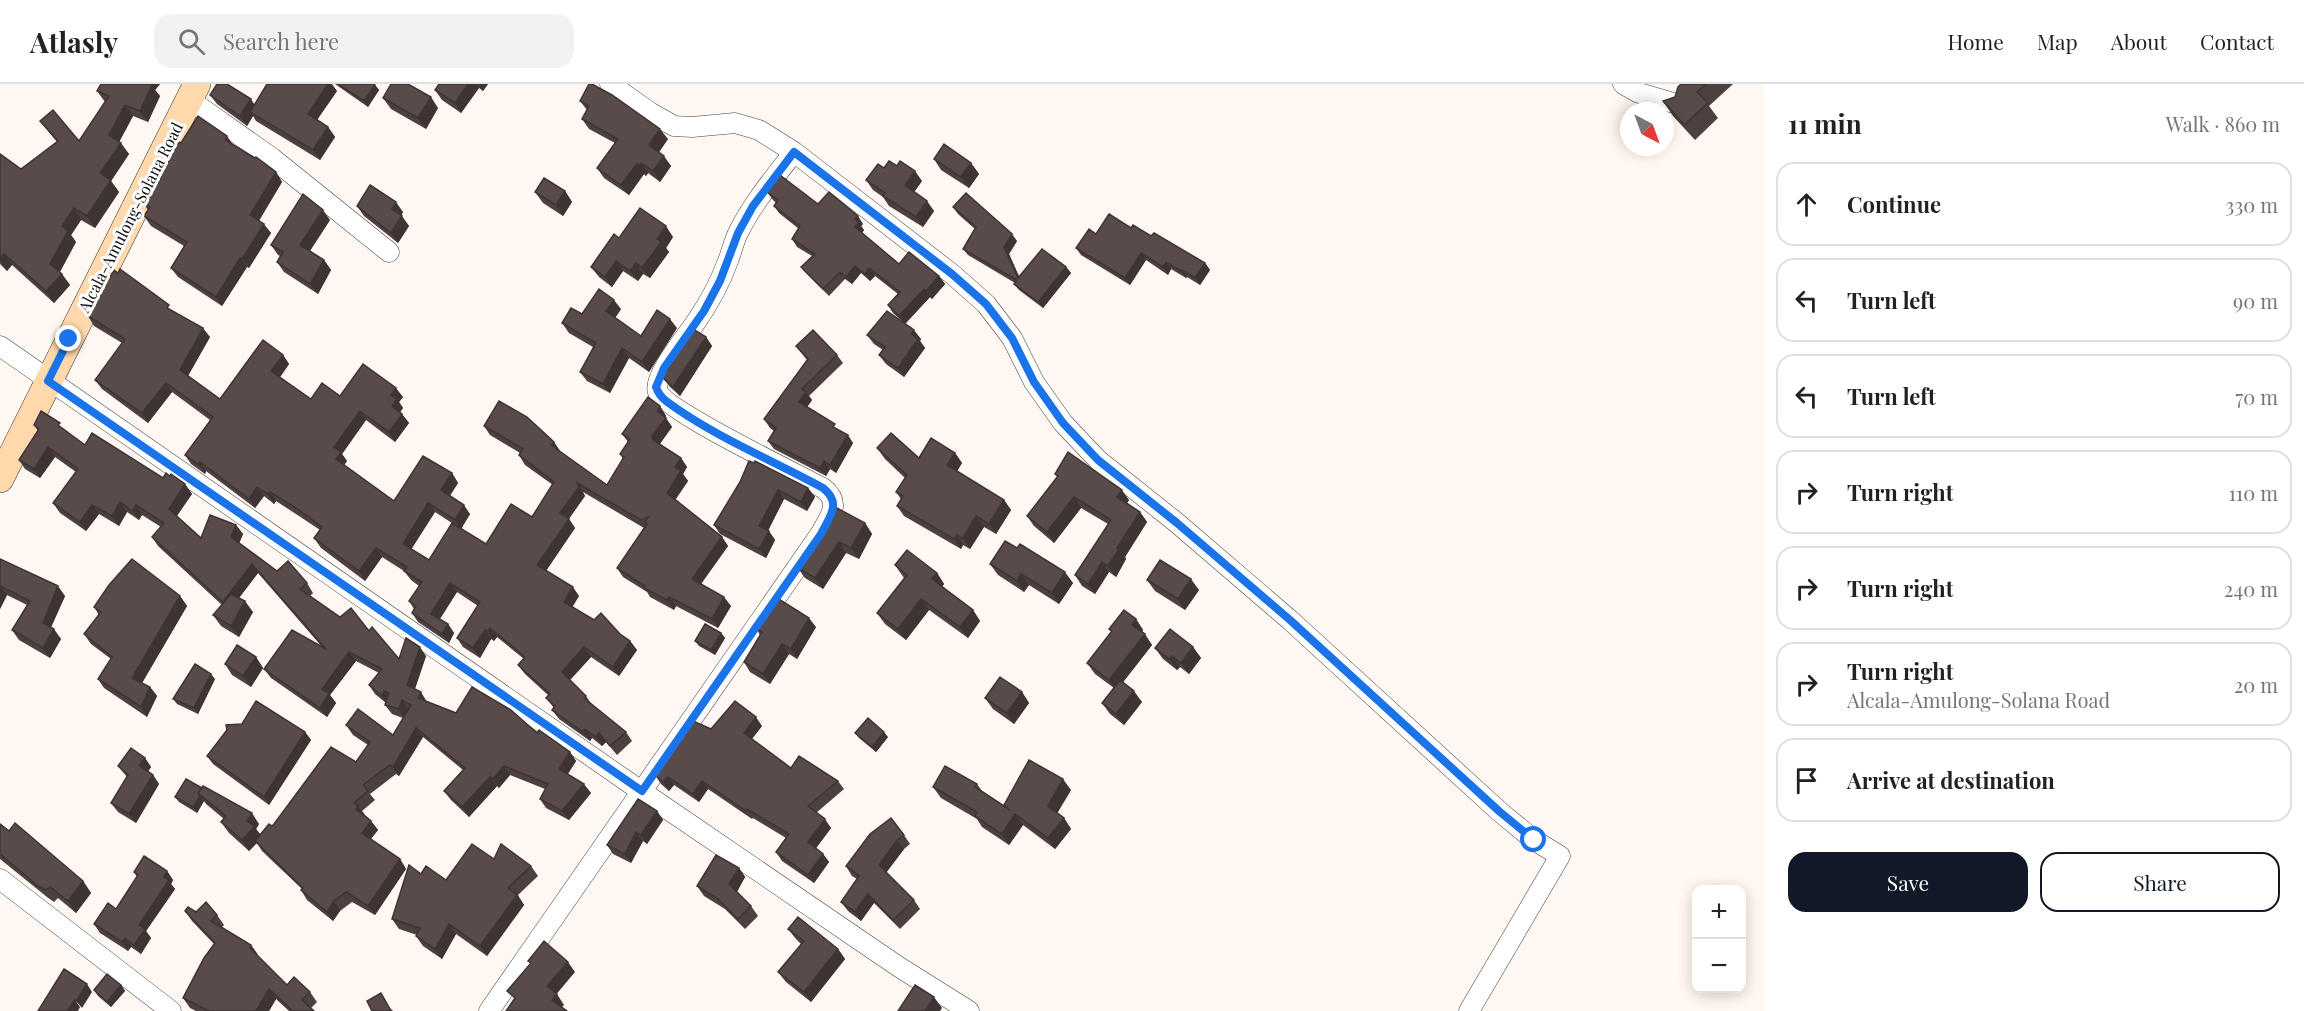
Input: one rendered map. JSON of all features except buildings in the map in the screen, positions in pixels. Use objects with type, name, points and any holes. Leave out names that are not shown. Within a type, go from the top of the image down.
[{"type":"main road","name":"Alcala-Amulong-Solana Road","points":[[0,479],[193,92]]},
{"type":"street","points":[[610,84],[674,126],[692,128],[735,123],[759,130],[794,152],[952,274],[986,304],[1012,338],[1034,382],[1063,423],[1098,460],[1177,523],[1290,620],[1500,812],[1534,840],[1560,856],[1469,1011]]},
{"type":"street","points":[[1623,84],[1639,93],[1677,104]]},
{"type":"street","points":[[193,92],[390,252]]},
{"type":"street","points":[[489,1011],[821,534],[834,506],[833,498],[823,488],[714,430],[666,401],[658,394],[656,387],[664,368],[704,311],[720,281],[738,233],[753,206],[794,152]]},
{"type":"street","points":[[0,346],[898,967],[969,1011]]},
{"type":"street","points":[[0,879],[171,1011]]},
{"type":"route","points":[[69,339],[48,381],[642,791],[821,534],[834,506],[833,498],[823,488],[714,430],[666,401],[658,394],[656,387],[664,368],[704,311],[720,281],[738,233],[753,206],[794,152],[952,274],[986,304],[1012,338],[1034,382],[1063,423],[1098,460],[1177,523],[1290,620],[1500,812],[1534,840]]}]
